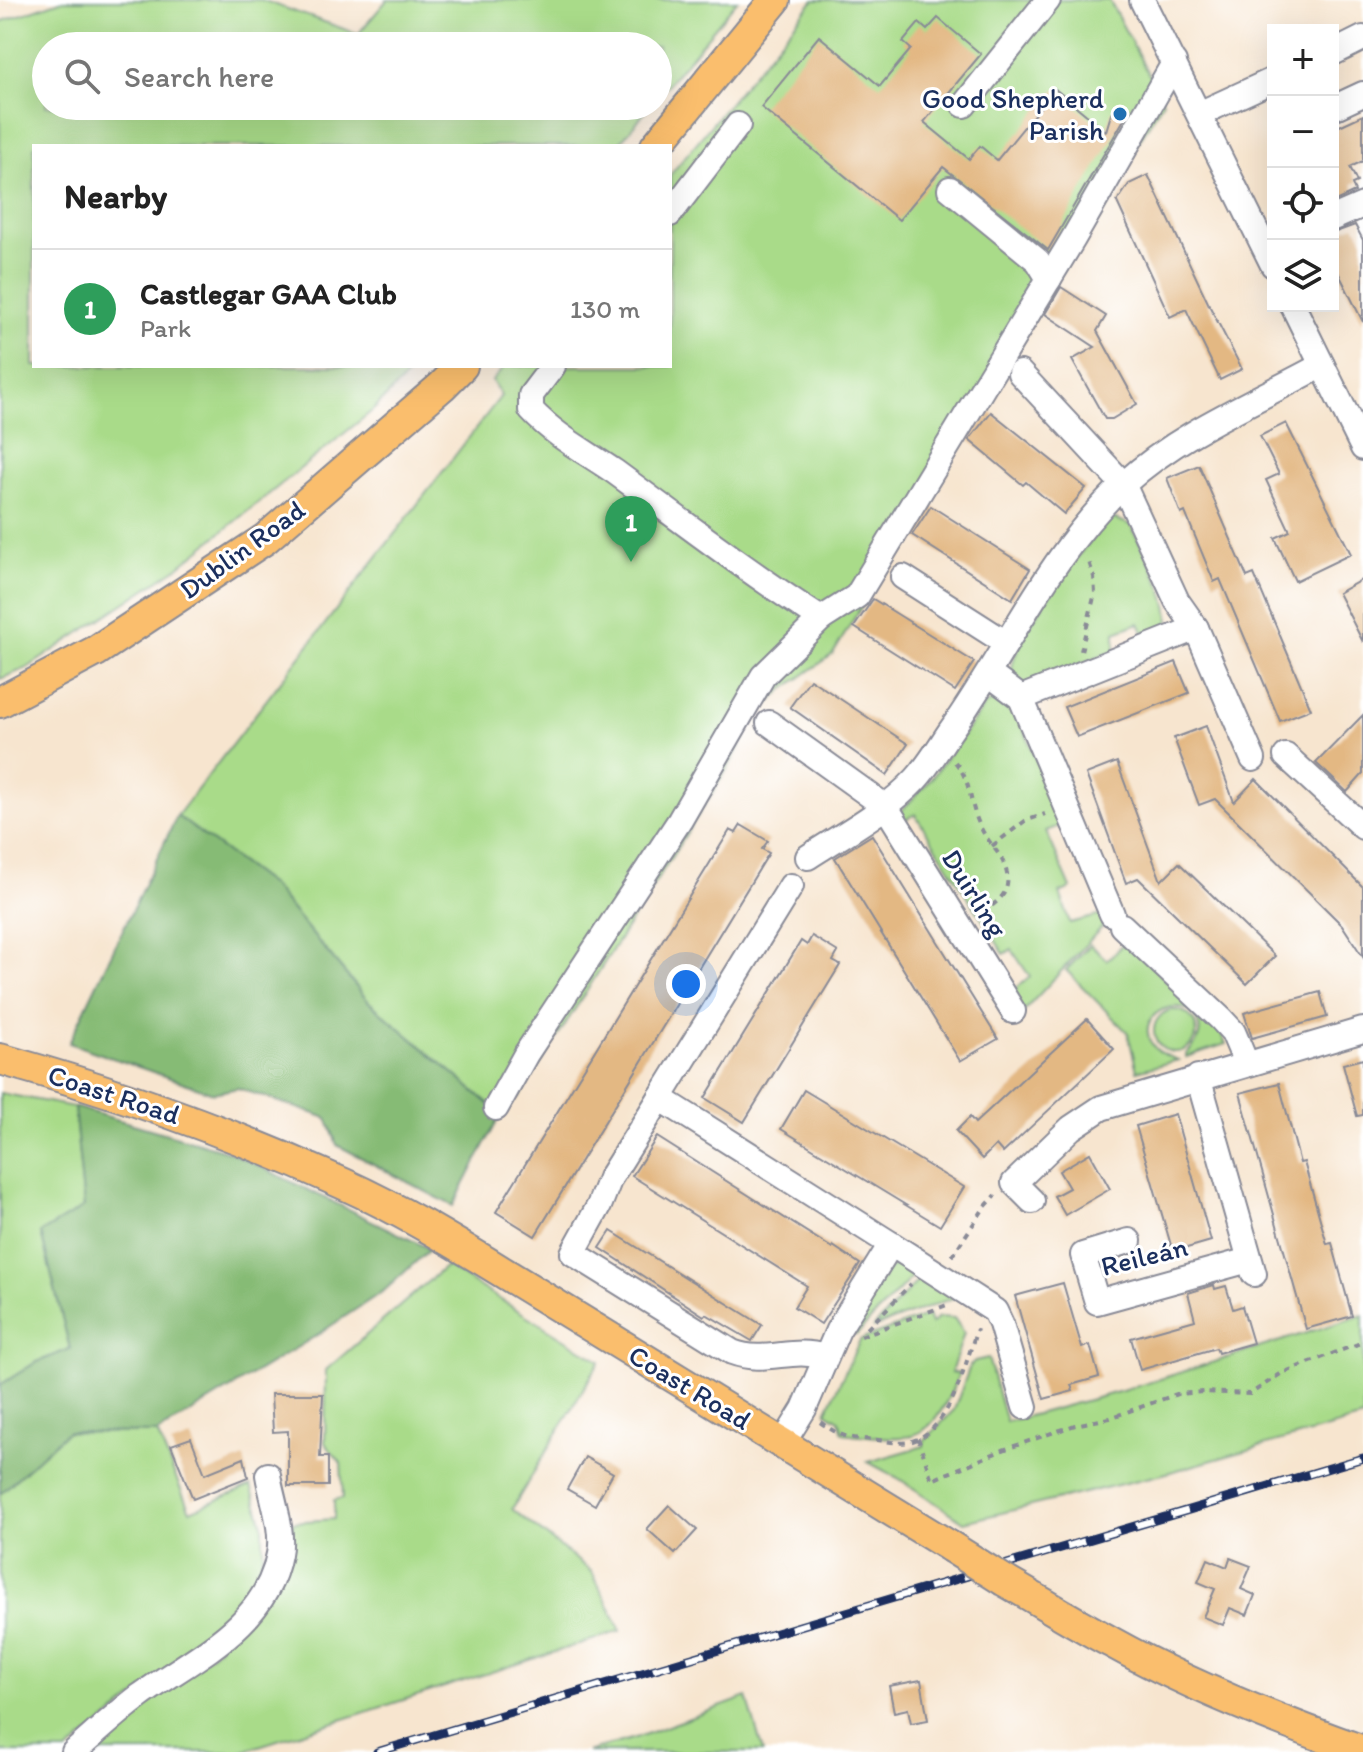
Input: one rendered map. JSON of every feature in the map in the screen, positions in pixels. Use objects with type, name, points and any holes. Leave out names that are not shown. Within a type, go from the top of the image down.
[{"type":"main road","points":[[658,144],[775,0]]},
{"type":"main road","name":"Dublin Road","points":[[0,702],[96,651],[265,539],[460,368]]},
{"type":"main road","name":"Coast Road","points":[[0,1059],[171,1112],[345,1184],[438,1233],[1005,1581],[1111,1642],[1243,1704],[1363,1751]]},
{"type":"street","points":[[964,105],[1048,0]]},
{"type":"street","points":[[1142,0],[1267,246]]},
{"type":"street","points":[[1339,50],[1363,38]]},
{"type":"street","points":[[496,1108],[526,1054],[680,820],[763,676],[821,619],[857,596],[1049,279],[1174,63]]},
{"type":"street","points":[[1199,114],[1267,86]]},
{"type":"street","points":[[1339,105],[1363,94]]},
{"type":"street","points":[[672,211],[738,125]]},
{"type":"street","points":[[950,189],[1038,261],[1049,279]]},
{"type":"street","points":[[1339,215],[1363,205]]},
{"type":"street","points":[[1296,312],[1363,448]]},
{"type":"street","points":[[808,857],[886,807],[917,778],[989,674],[1064,553],[1123,484],[1178,440],[1322,365]]},
{"type":"street","points":[[551,368],[531,395],[531,410],[545,426],[821,619]]},
{"type":"street","points":[[1020,373],[1123,484],[1177,601],[1196,628],[1253,759]]},
{"type":"street","points":[[903,577],[1006,643]]},
{"type":"street","points":[[1021,698],[1196,628]]},
{"type":"street","points":[[989,674],[1021,698],[1117,920],[1233,1032],[1246,1063]]},
{"type":"street","name":"Duirling","points":[[769,723],[886,807],[1013,1011]]},
{"type":"street","points":[[1286,756],[1362,824]]},
{"type":"street","points":[[791,886],[610,1178],[599,1206],[573,1253],[732,1352],[762,1358],[798,1351],[825,1357]]},
{"type":"street","points":[[1032,1201],[1014,1183],[1071,1128],[1101,1108],[1363,1030]]},
{"type":"street","name":"Reileán","points":[[1129,1241],[1083,1255],[1097,1302],[1252,1267],[1198,1077]]},
{"type":"street","points":[[660,1098],[995,1311],[1025,1407]]},
{"type":"street","points":[[783,1443],[804,1409],[838,1330],[891,1244]]},
{"type":"street","points":[[74,1752],[138,1697],[223,1641],[249,1615],[267,1586],[279,1553],[278,1528],[268,1475]]},
{"type":"path","points":[[1079,571],[1097,548]]},
{"type":"path","points":[[1083,673],[1080,656],[1095,593],[1094,577],[1087,559]]},
{"type":"path","points":[[954,760],[969,781],[974,812],[1008,876],[1006,889],[999,900],[960,926]]},
{"type":"path","points":[[991,847],[1025,821],[1066,806]]},
{"type":"path","points":[[979,1300],[857,1339],[934,1272],[984,1208],[998,1193],[1014,1183]]},
{"type":"path","points":[[804,1409],[842,1438],[906,1443],[918,1438],[936,1425],[954,1398],[979,1300]]},
{"type":"path","points":[[918,1438],[932,1480],[1003,1450],[1177,1394],[1250,1394],[1282,1373],[1363,1342]]},
{"type":"green space","points":[[63,0],[262,0],[352,32],[32,32],[32,120],[638,120],[619,144],[32,144],[32,368],[415,368],[372,411],[177,568],[27,668],[0,679],[0,22]]},
{"type":"green space","points":[[387,0],[738,0],[672,79],[672,32],[360,32]]},
{"type":"green space","points":[[814,0],[1109,0],[1163,101],[833,654],[760,711],[728,768],[521,1094],[501,1114],[369,1002],[272,886],[177,816],[501,396],[492,381],[503,368],[672,368],[672,173]]},
{"type":"green space","points":[[1116,519],[1131,525],[1150,561],[1166,602],[1168,626],[1146,639],[1139,623],[1115,632],[1115,651],[1024,685],[1013,678],[1013,664],[1032,622],[1096,533],[1107,520]]},
{"type":"green space","points":[[995,699],[1017,711],[1062,825],[1046,831],[1071,888],[1060,893],[1070,923],[1101,915],[1107,922],[1021,1014],[1009,994],[1030,977],[1012,950],[1004,954],[915,814],[900,823],[898,814],[927,784],[985,705]]},
{"type":"green space","points":[[177,816],[272,886],[369,1002],[501,1114],[453,1206],[337,1145],[327,1118],[238,1088],[213,1093],[69,1043]]},
{"type":"green space","points":[[1125,942],[1192,1004],[1188,1009],[1178,1007],[1161,1011],[1149,1022],[1149,1039],[1155,1048],[1178,1060],[1137,1071],[1128,1033],[1066,970],[1090,945],[1107,960]]},
{"type":"green space","points":[[1198,1009],[1220,1032],[1226,1044],[1186,1057],[1199,1035],[1199,1025],[1193,1013]]},
{"type":"green space","points":[[1175,1010],[1190,1016],[1196,1031],[1190,1046],[1175,1052],[1160,1046],[1154,1031],[1160,1016]]},
{"type":"green space","points":[[0,1093],[74,1107],[84,1207],[41,1233],[70,1349],[35,1363],[0,1385]]},
{"type":"green space","points":[[74,1107],[230,1152],[430,1249],[385,1290],[157,1433],[67,1432],[0,1494],[0,1385],[35,1363],[70,1349],[41,1233],[84,1207]]},
{"type":"green space","points":[[904,1263],[918,1271],[856,1335],[850,1333],[886,1272]]},
{"type":"green space","points":[[446,1266],[600,1361],[512,1509],[592,1572],[621,1631],[240,1752],[83,1752],[215,1651],[287,1553],[293,1522],[334,1519],[334,1500],[343,1498],[341,1463],[325,1443],[326,1370]]},
{"type":"green space","points":[[924,1274],[958,1296],[873,1328]]},
{"type":"green space","points":[[928,1315],[931,1324],[939,1317],[954,1318],[964,1333],[951,1373],[960,1372],[939,1414],[929,1426],[904,1437],[843,1433],[839,1420],[826,1412],[860,1340]]},
{"type":"green space","points":[[1363,1315],[1363,1418],[1163,1474],[964,1522],[868,1462],[924,1446],[924,1441],[954,1410],[970,1366],[975,1361],[988,1358],[1006,1422],[1122,1391]]},
{"type":"green space","points":[[67,1432],[157,1433],[190,1511],[251,1486],[263,1525],[263,1555],[252,1588],[230,1620],[67,1752],[0,1752],[0,1494]]},
{"type":"green space","points":[[747,1697],[763,1752],[587,1752],[635,1738]]},
{"type":"building","points":[[938,18],[981,54],[924,122],[969,159],[980,146],[997,160],[1055,89],[1106,131],[1112,111],[1126,116],[1048,250],[943,167],[899,220],[761,107],[819,36],[880,86],[911,49],[903,42],[919,23],[927,30]]},
{"type":"building","points":[[1363,115],[1363,161],[1350,167],[1357,182],[1352,184],[1355,192],[1339,199],[1339,168],[1339,126]]},
{"type":"building","points":[[1148,175],[1242,369],[1220,380],[1186,309],[1170,317],[1117,202],[1129,184]]},
{"type":"building","points":[[1355,225],[1363,240],[1363,322],[1339,274],[1339,231]]},
{"type":"building","points":[[1061,287],[1106,316],[1097,331],[1137,404],[1112,419],[1105,419],[1072,360],[1095,347],[1045,314]]},
{"type":"building","points":[[991,412],[1086,488],[1064,514],[969,440]]},
{"type":"building","points":[[1286,423],[1351,554],[1295,581],[1275,538],[1290,531],[1266,480],[1279,474],[1260,436]]},
{"type":"building","points":[[1199,465],[1247,577],[1254,574],[1311,709],[1280,721],[1220,579],[1214,582],[1185,512],[1181,514],[1167,478]]},
{"type":"building","points":[[931,506],[1030,569],[1012,599],[912,535]]},
{"type":"building","points":[[1363,579],[1363,642],[1338,593]]},
{"type":"building","points":[[873,599],[974,662],[955,691],[854,627]]},
{"type":"building","points":[[1176,662],[1189,693],[1077,737],[1064,707]]},
{"type":"building","points":[[810,679],[908,744],[887,775],[790,707]]},
{"type":"building","points":[[1363,715],[1363,774],[1347,792],[1316,763]]},
{"type":"building","points":[[1206,726],[1234,802],[1256,779],[1363,887],[1363,957],[1342,925],[1215,799],[1199,805],[1174,738]]},
{"type":"building","points":[[1117,762],[1161,881],[1179,863],[1275,956],[1247,984],[1138,878],[1126,883],[1086,774]]},
{"type":"building","points":[[741,825],[768,841],[762,849],[769,853],[535,1236],[496,1212],[730,830],[736,833]]},
{"type":"building","points":[[872,835],[998,1039],[960,1061],[835,858]]},
{"type":"building","points":[[812,936],[838,952],[833,961],[840,965],[744,1122],[705,1098],[801,941],[807,945]]},
{"type":"building","points":[[1320,992],[1327,1017],[1252,1038],[1244,1013]]},
{"type":"building","points":[[1087,1019],[1114,1049],[1003,1153],[996,1145],[982,1159],[956,1131],[970,1117],[975,1123]]},
{"type":"building","points":[[1363,1059],[1363,1115],[1357,1116],[1343,1064]]},
{"type":"building","points":[[1279,1083],[1300,1163],[1304,1162],[1327,1244],[1332,1243],[1352,1316],[1306,1329],[1240,1093]]},
{"type":"building","points":[[804,1090],[964,1187],[940,1226],[781,1129]]},
{"type":"building","points":[[1175,1114],[1211,1241],[1173,1252],[1136,1126]]},
{"type":"building","points":[[657,1137],[860,1264],[821,1324],[794,1307],[807,1286],[632,1176]]},
{"type":"building","points":[[1090,1153],[1110,1189],[1065,1215],[1054,1196],[1069,1188],[1059,1171]]},
{"type":"building","points":[[611,1231],[762,1325],[752,1341],[706,1314],[704,1316],[600,1248]]},
{"type":"building","points":[[1063,1283],[1082,1348],[1090,1345],[1099,1377],[1071,1385],[1073,1391],[1044,1399],[1015,1296]]},
{"type":"building","points":[[1214,1285],[1215,1289],[1226,1286],[1233,1309],[1242,1306],[1253,1343],[1218,1353],[1216,1348],[1140,1370],[1131,1338],[1195,1320],[1188,1293]]},
{"type":"building","points":[[271,1394],[323,1394],[320,1457],[328,1457],[328,1486],[288,1486],[288,1431],[273,1432]]},
{"type":"building","points":[[191,1438],[205,1474],[244,1458],[248,1477],[193,1499],[171,1445]]},
{"type":"building","points":[[585,1457],[613,1473],[595,1505],[567,1489]]},
{"type":"building","points":[[669,1505],[697,1530],[675,1554],[647,1529]]},
{"type":"building","points":[[1230,1558],[1251,1566],[1241,1589],[1255,1595],[1247,1615],[1230,1608],[1223,1625],[1203,1617],[1215,1589],[1198,1582],[1208,1559],[1227,1567]]},
{"type":"building","points":[[921,1680],[928,1720],[911,1723],[908,1709],[894,1712],[889,1686]]},
{"type":"railway","points":[[377,1752],[1363,1458]]},
{"type":"place","name":"Good Shepherd Parish","points":[[1120,114]]},
{"type":"place","name":"Castlegar GAA Club","points":[[631,562]]}]
